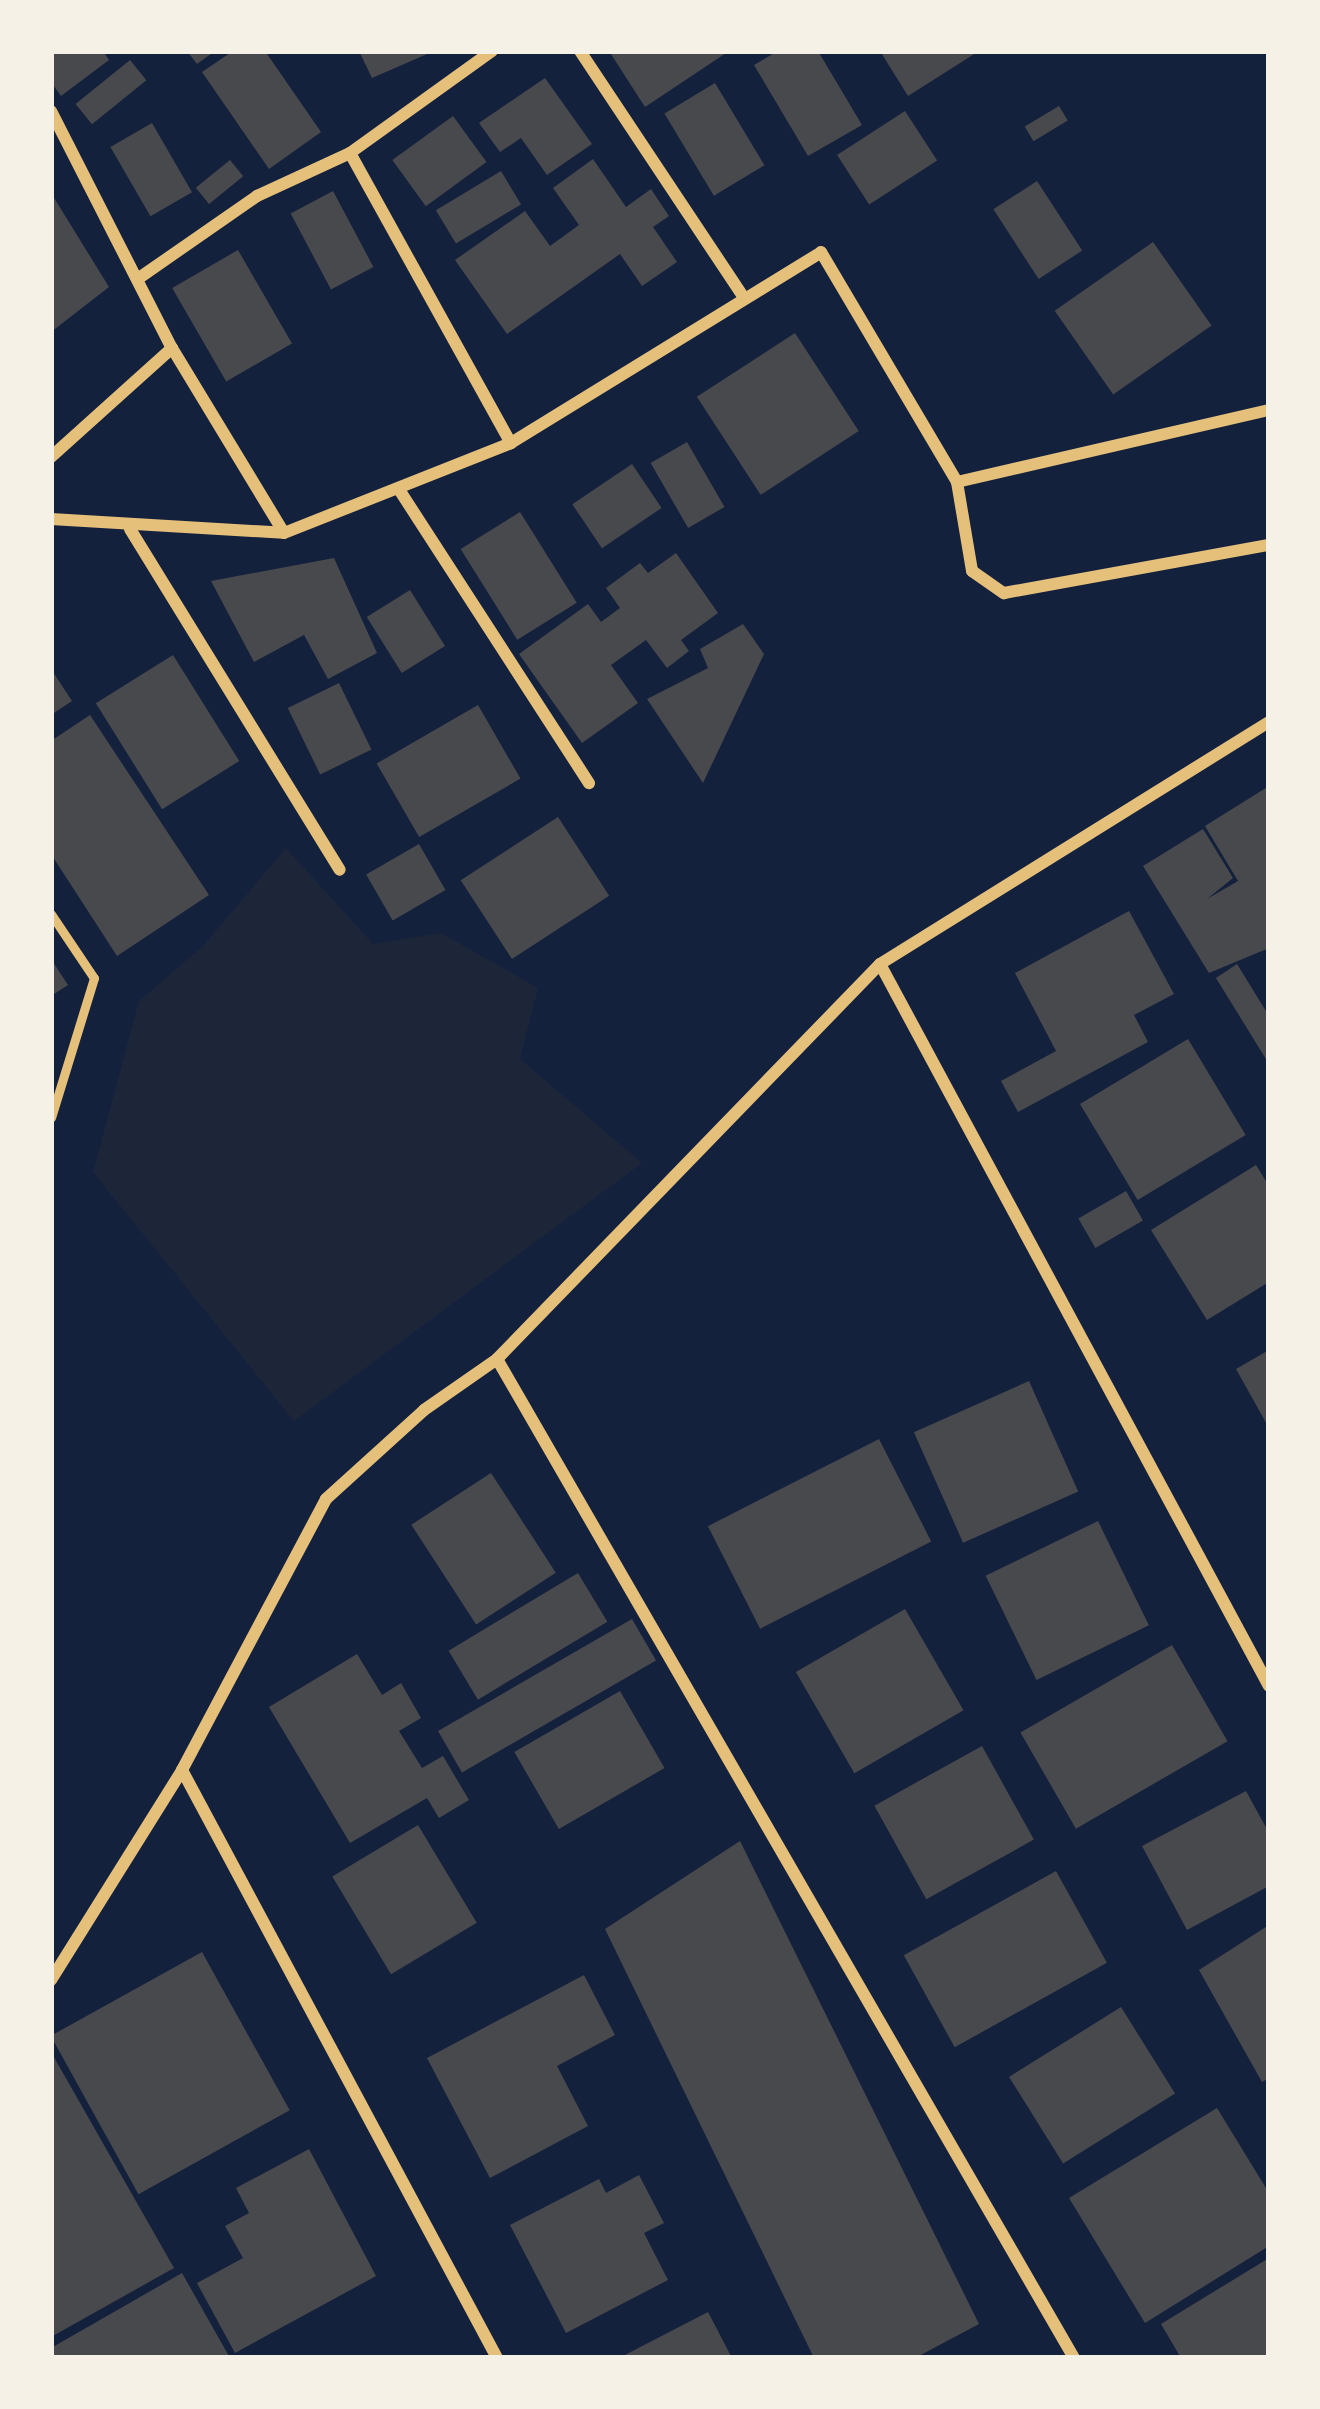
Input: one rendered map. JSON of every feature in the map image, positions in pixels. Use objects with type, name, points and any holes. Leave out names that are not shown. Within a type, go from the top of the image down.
[{"type":"street","points":[[139,278],[257,196],[350,153],[492,51]]},
{"type":"street","points":[[580,51],[742,295]]},
{"type":"street","points":[[51,111],[172,348],[284,533]]},
{"type":"street","points":[[350,153],[511,443]]},
{"type":"street","points":[[51,519],[130,529],[284,533],[400,491],[511,443],[742,295],[821,252],[957,482],[972,572],[1004,593],[1269,545]]},
{"type":"street","points":[[51,457],[172,348]]},
{"type":"street","points":[[957,482],[1269,410]]},
{"type":"street","points":[[400,491],[589,783]]},
{"type":"street","points":[[130,529],[340,870]]},
{"type":"street","points":[[51,1980],[182,1770],[326,1499],[424,1410],[496,1359],[880,964],[1269,722]]},
{"type":"street","points":[[880,964],[1269,1686]]},
{"type":"street","points":[[496,1359],[1074,2358]]},
{"type":"street","points":[[182,1770],[497,2358]]},
{"type":"lane","points":[[51,914],[94,978],[51,1118]]},
{"type":"shaded area","points":[[286,848],[373,944],[441,933],[538,988],[520,1059],[642,1163],[294,1421],[93,1172],[139,1001],[203,946]]},
{"type":"building","points":[[51,51],[103,51],[109,60],[61,96],[51,82]]},
{"type":"building","points":[[187,51],[215,51],[197,64]]},
{"type":"building","points":[[233,51],[265,51],[321,132],[269,169],[202,72]]},
{"type":"building","points":[[359,51],[434,51],[372,78]]},
{"type":"building","points":[[609,51],[729,51],[645,107]]},
{"type":"building","points":[[778,51],[818,51],[862,125],[808,156],[754,65]]},
{"type":"building","points":[[880,51],[979,51],[908,96]]},
{"type":"building","points":[[130,60],[146,80],[92,124],[76,104]]},
{"type":"building","points":[[545,78],[592,144],[547,175],[521,138],[500,152],[479,123]]},
{"type":"building","points":[[715,83],[764,165],[714,196],[664,113]]},
{"type":"building","points":[[1059,106],[1068,121],[1033,141],[1025,127]]},
{"type":"building","points":[[905,111],[937,160],[869,205],[837,155]]},
{"type":"building","points":[[453,116],[487,162],[426,206],[392,160]]},
{"type":"building","points":[[152,123],[192,192],[150,216],[110,147]]},
{"type":"building","points":[[593,159],[626,207],[651,189],[669,216],[653,227],[677,262],[642,286],[620,254],[507,334],[455,260],[525,211],[550,246],[579,225],[553,188]]},
{"type":"building","points":[[230,160],[243,176],[209,204],[196,188]]},
{"type":"building","points":[[501,171],[521,204],[456,244],[436,210]]},
{"type":"building","points":[[1037,181],[1082,251],[1039,279],[993,209]]},
{"type":"building","points":[[333,191],[373,267],[331,289],[291,214]]},
{"type":"building","points":[[51,193],[109,287],[51,332]]},
{"type":"building","points":[[1153,242],[1212,326],[1113,394],[1055,311]]},
{"type":"building","points":[[238,250],[292,344],[226,382],[172,288]]},
{"type":"building","points":[[795,333],[859,431],[761,495],[697,397]]},
{"type":"building","points":[[687,442],[724,507],[688,528],[651,463]]},
{"type":"building","points":[[632,464],[662,508],[602,548],[572,504]]},
{"type":"building","points":[[520,512],[577,603],[517,640],[461,549]]},
{"type":"building","points":[[676,553],[718,613],[681,640],[689,651],[667,668],[646,640],[611,665],[638,703],[582,743],[519,654],[588,604],[601,622],[620,608],[606,588],[640,563],[648,573]]},
{"type":"building","points":[[334,558],[377,653],[328,679],[304,635],[254,662],[211,581]]},
{"type":"building","points":[[410,590],[445,646],[402,673],[367,617]]},
{"type":"building","points":[[743,624],[764,654],[703,783],[647,699],[708,668],[700,649]]},
{"type":"building","points":[[173,655],[239,761],[162,809],[96,703]]},
{"type":"building","points":[[51,669],[72,701],[51,715]]},
{"type":"building","points":[[339,683],[371,750],[320,774],[288,708]]},
{"type":"building","points":[[478,705],[520,779],[419,837],[377,764]]},
{"type":"building","points":[[90,715],[209,895],[117,956],[51,854],[51,741]]},
{"type":"building","points":[[1269,786],[1269,948],[1209,973],[1143,866],[1203,829],[1233,878],[1207,899],[1238,881],[1205,826]]},
{"type":"building","points":[[558,817],[609,896],[512,959],[461,880]]},
{"type":"building","points":[[419,844],[446,890],[393,920],[366,874]]},
{"type":"building","points":[[1129,911],[1174,994],[1134,1015],[1148,1042],[1018,1112],[1001,1081],[1056,1051],[1015,973]]},
{"type":"building","points":[[51,959],[68,985],[51,996]]},
{"type":"building","points":[[1237,964],[1269,1016],[1269,1064],[1216,978]]},
{"type":"building","points":[[1188,1039],[1246,1135],[1138,1200],[1080,1104]]},
{"type":"building","points":[[1256,1165],[1269,1186],[1269,1282],[1207,1320],[1151,1230]]},
{"type":"building","points":[[1126,1191],[1143,1220],[1095,1248],[1078,1218]]},
{"type":"building","points":[[1269,1350],[1269,1428],[1236,1369]]},
{"type":"building","points":[[1029,1381],[1078,1492],[963,1543],[914,1432]]},
{"type":"building","points":[[879,1439],[931,1541],[760,1629],[708,1526]]},
{"type":"building","points":[[491,1473],[556,1573],[476,1625],[411,1525]]},
{"type":"building","points":[[1098,1521],[1149,1625],[1037,1680],[986,1576]]},
{"type":"building","points":[[578,1573],[607,1622],[478,1700],[449,1651]]},
{"type":"building","points":[[905,1609],[963,1710],[854,1773],[796,1672]]},
{"type":"building","points":[[632,1619],[656,1661],[462,1773],[438,1731]]},
{"type":"building","points":[[1172,1645],[1228,1741],[1076,1829],[1020,1732]]},
{"type":"building","points":[[357,1654],[382,1695],[401,1683],[421,1718],[399,1731],[422,1768],[443,1756],[469,1800],[439,1818],[427,1798],[350,1843],[269,1707]]},
{"type":"building","points":[[620,1691],[664,1768],[559,1829],[514,1752]]},
{"type":"building","points":[[982,1746],[1034,1840],[926,1899],[874,1806]]},
{"type":"building","points":[[1246,1791],[1269,1833],[1269,1886],[1187,1930],[1142,1846]]},
{"type":"building","points":[[418,1825],[477,1923],[391,1974],[332,1877]]},
{"type":"building","points":[[740,1841],[979,2324],[915,2358],[814,2358],[605,1929]]},
{"type":"building","points":[[1056,1871],[1107,1963],[955,2047],[904,1955]]},
{"type":"building","points":[[1269,1925],[1269,2078],[1262,2082],[1199,1970]]},
{"type":"building","points":[[202,1952],[290,2110],[138,2194],[51,2036]]},
{"type":"building","points":[[584,1975],[615,2035],[557,2066],[588,2126],[490,2178],[427,2058]]},
{"type":"building","points":[[1121,2007],[1175,2094],[1063,2163],[1009,2077]]},
{"type":"building","points":[[51,2052],[174,2268],[51,2337]]},
{"type":"building","points":[[1217,2108],[1269,2193],[1269,2246],[1145,2323],[1069,2198]]},
{"type":"building","points":[[309,2149],[376,2276],[235,2353],[197,2283],[243,2258],[225,2226],[249,2213],[236,2188]]},
{"type":"building","points":[[639,2175],[664,2223],[644,2233],[668,2280],[566,2333],[510,2225],[599,2179],[606,2193]]},
{"type":"building","points":[[1269,2258],[1269,2358],[1181,2358],[1161,2324]]},
{"type":"building","points":[[182,2273],[230,2358],[51,2358],[51,2348]]},
{"type":"building","points":[[708,2312],[732,2358],[619,2358]]}]
